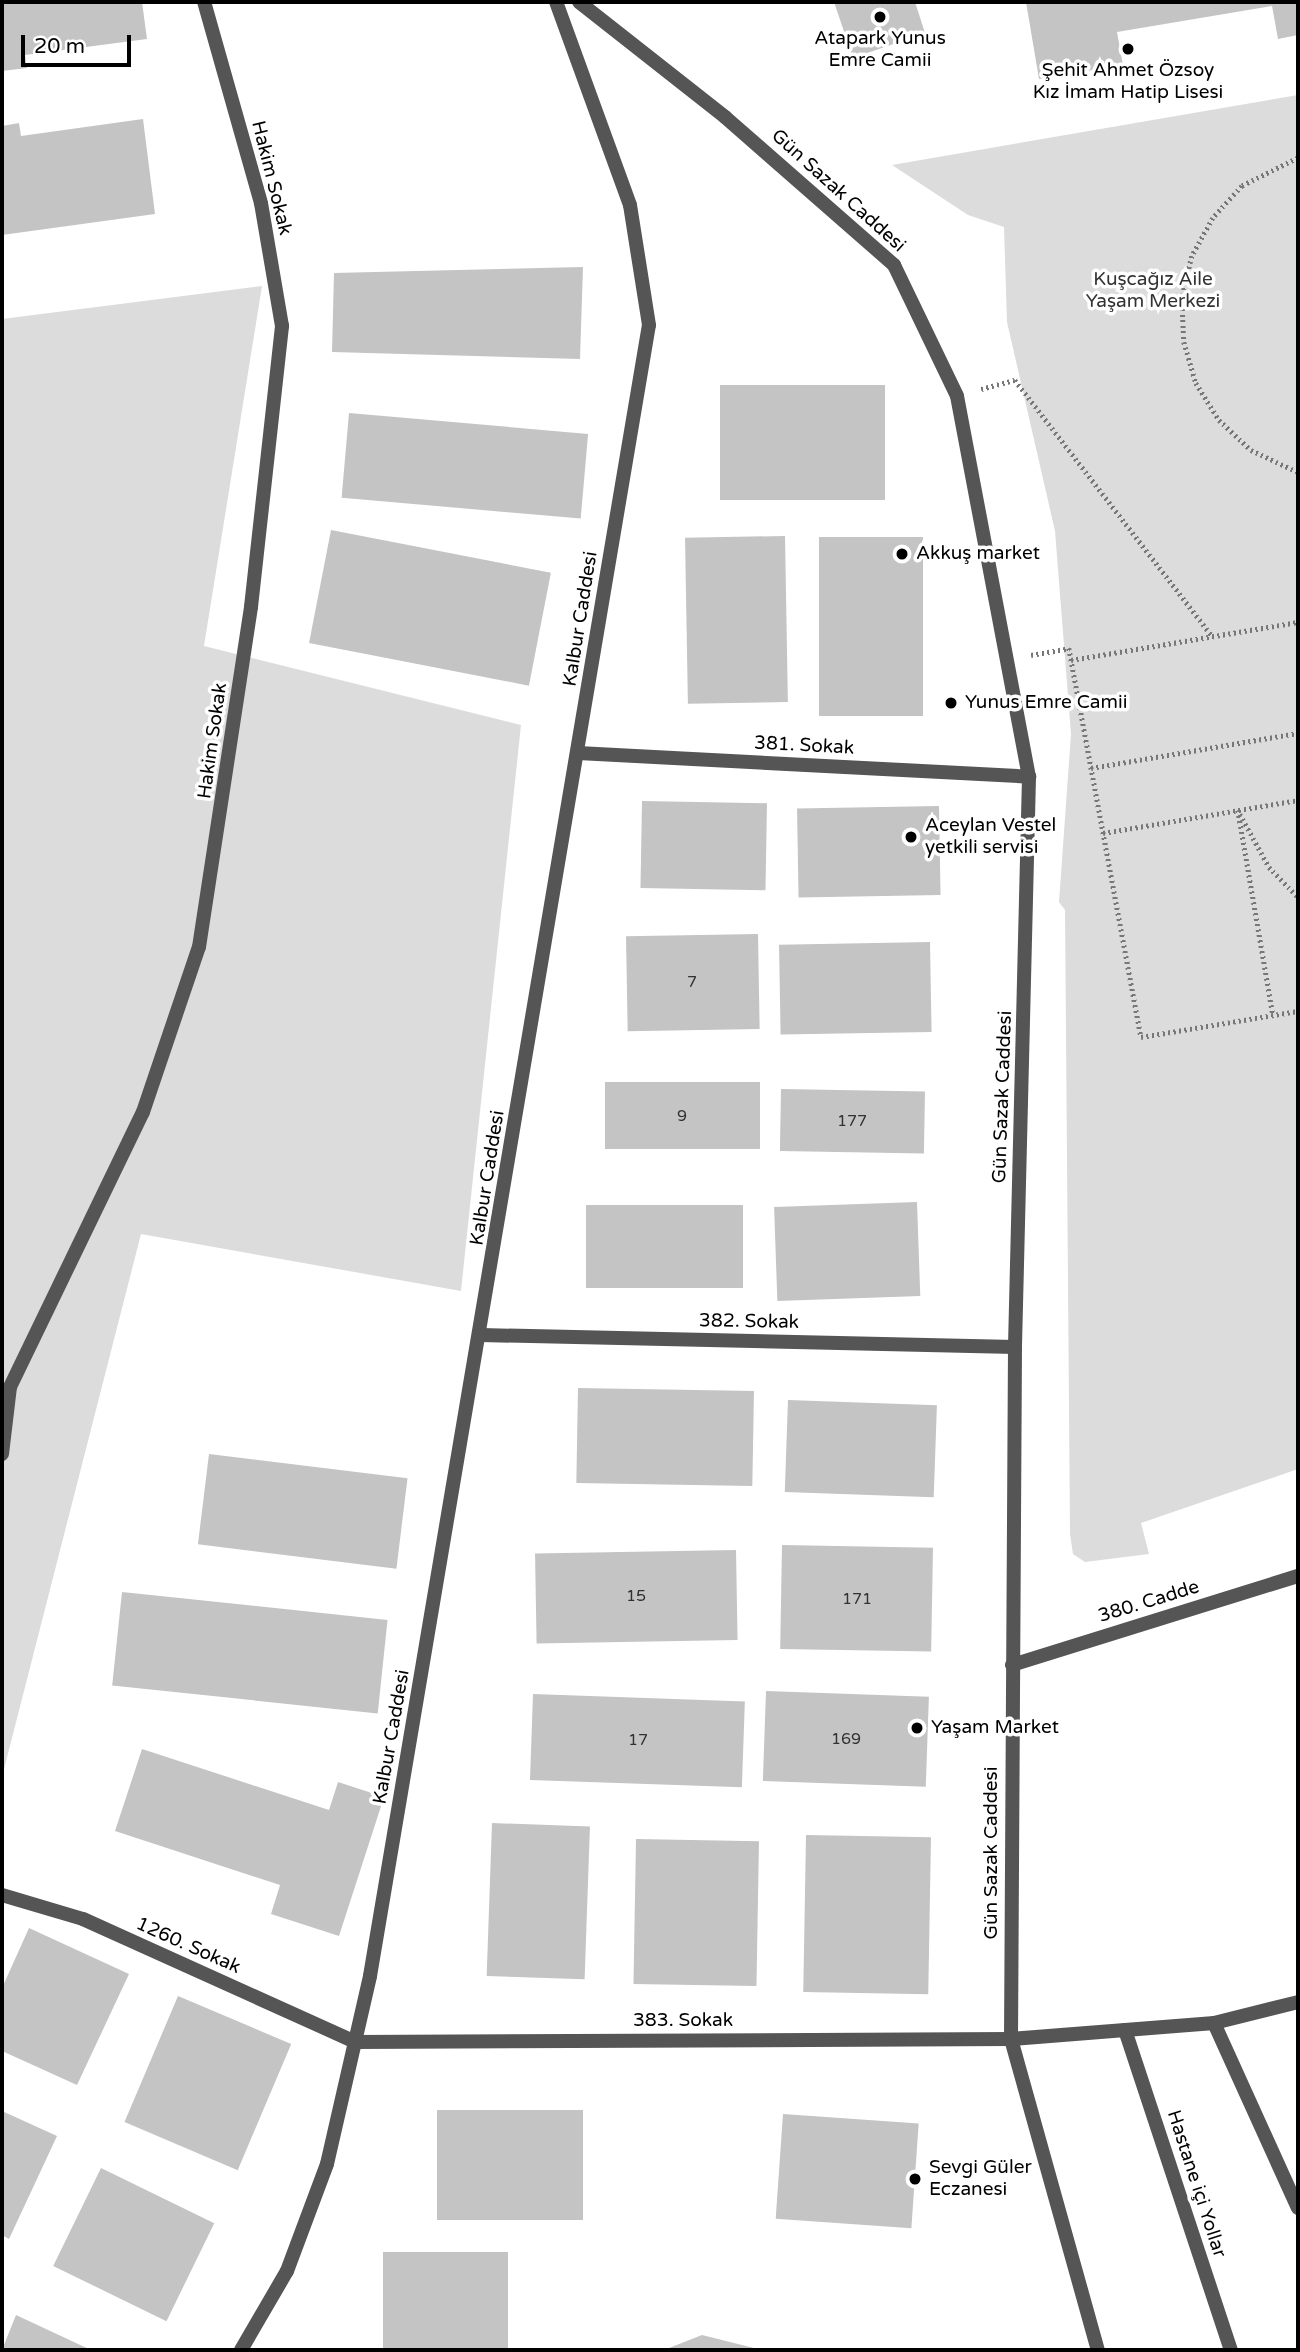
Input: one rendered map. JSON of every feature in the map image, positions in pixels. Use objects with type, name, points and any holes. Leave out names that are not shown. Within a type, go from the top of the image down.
[{"type":"street","name":"Hakim Sokak","points":[[2,1454],[10,1387],[143,1112],[198,947],[251,607],[282,326],[261,203],[204,2]]},
{"type":"street","name":"Kalbur Caddesi","points":[[241,2350],[287,2271],[323,2176],[355,2042],[481,1335],[649,325],[630,205],[556,2]]},
{"type":"street","name":"Gün Sazak Caddesi","points":[[579,2],[725,117],[894,265],[957,396],[1029,777],[1015,1347],[1011,2039],[1098,2350]]},
{"type":"street","name":"381. Sokak","points":[[578,753],[1029,777]]},
{"type":"street","name":"382. Sokak","points":[[481,1335],[1015,1347]]},
{"type":"street","name":"380. Cadde","points":[[1012,1665],[1298,1576]]},
{"type":"street","name":"1260. Sokak","points":[[2,1895],[83,1919],[355,2042]]},
{"type":"street","points":[[1011,2039],[1214,2023],[1298,2002]]},
{"type":"street","points":[[1214,2023],[1298,2208]]},
{"type":"street","name":"Hastane içi Yollar","points":[[1125,2030],[1231,2350]]},
{"type":"street","name":"383. Sokak","points":[[355,2042],[1011,2039]]},
{"type":"path","points":[[1298,158],[1242,186],[1213,218],[1192,256],[1182,298],[1184,342],[1196,383],[1219,420],[1251,450],[1298,472]]},
{"type":"path","points":[[957,396],[1015,380],[1213,637]]},
{"type":"path","points":[[1071,660],[1298,622]]},
{"type":"path","points":[[1008,659],[1069,648],[1141,1037],[1298,1010]]},
{"type":"path","points":[[1091,768],[1298,733]]},
{"type":"path","points":[[1103,833],[1298,800]]},
{"type":"path","points":[[1238,810],[1269,867],[1298,897]]},
{"type":"path","points":[[1238,810],[1273,1015]]},
{"type":"green space","name":"Kuşcağız Aile Yaşam Merkezi","points":[[1298,95],[1298,1469],[1141,1523],[1149,1554],[1085,1562],[1073,1554],[1070,1534],[1065,910],[1059,902],[1071,734],[1055,531],[1007,322],[1004,227],[968,215],[892,165]]},
{"type":"green space","points":[[262,286],[204,646],[521,725],[461,1291],[141,1234],[2,1777],[2,319]]},
{"type":"building","points":[[2,2],[142,2],[147,39],[25,55],[27,68],[2,71]]},
{"type":"building","name":"Atapark Yunus Emre Camii","points":[[834,2],[915,2],[925,33],[853,58]]},
{"type":"building","points":[[1026,2],[1298,2],[1298,35],[1278,39],[1272,6],[1117,32],[1123,65],[1039,79]]},
{"type":"building","points":[[143,119],[155,214],[2,235],[2,126],[19,123],[21,136]]},
{"type":"building","points":[[583,267],[580,359],[332,352],[334,273]]},
{"type":"building","points":[[720,385],[885,385],[885,500],[720,500]]},
{"type":"building","points":[[349,413],[588,434],[581,519],[342,498]]},
{"type":"building","points":[[331,530],[551,573],[529,686],[309,643]]},
{"type":"building","points":[[785,536],[788,702],[688,704],[685,538]]},
{"type":"building","points":[[819,537],[923,537],[923,716],[819,716]]},
{"type":"building","points":[[642,801],[767,803],[765,890],[640,888]]},
{"type":"building","points":[[939,806],[941,895],[799,897],[797,808]]},
{"type":"building","points":[[758,934],[760,1029],[628,1031],[626,936]]},
{"type":"building","points":[[930,942],[932,1032],[781,1035],[779,945]]},
{"type":"building","points":[[605,1082],[760,1082],[760,1149],[605,1149]]},
{"type":"building","points":[[781,1089],[925,1092],[924,1154],[780,1151]]},
{"type":"building","points":[[917,1202],[920,1296],[777,1301],[774,1207]]},
{"type":"building","points":[[586,1205],[743,1205],[743,1288],[586,1288]]},
{"type":"building","points":[[578,1388],[754,1391],[752,1486],[576,1483]]},
{"type":"building","points":[[788,1400],[937,1405],[934,1497],[785,1492]]},
{"type":"building","points":[[209,1454],[408,1478],[396,1569],[198,1544]]},
{"type":"building","points":[[782,1545],[933,1548],[931,1652],[780,1649]]},
{"type":"building","points":[[736,1550],[738,1640],[537,1643],[535,1554]]},
{"type":"building","points":[[122,1592],[388,1620],[378,1713],[112,1685]]},
{"type":"building","points":[[766,1691],[929,1697],[926,1787],[763,1781]]},
{"type":"building","points":[[533,1694],[745,1701],[742,1787],[530,1780]]},
{"type":"building","points":[[142,1749],[329,1810],[338,1782],[384,1797],[339,1936],[271,1914],[280,1885],[115,1831]]},
{"type":"building","points":[[492,1823],[590,1826],[585,1979],[487,1976]]},
{"type":"building","points":[[806,1835],[931,1837],[928,1994],[803,1992]]},
{"type":"building","points":[[636,1839],[759,1841],[756,1986],[633,1984]]},
{"type":"building","points":[[29,1928],[129,1974],[77,2085],[2,2051],[2,1988]]},
{"type":"building","points":[[178,1996],[291,2044],[238,2170],[124,2122]]},
{"type":"building","points":[[437,2110],[583,2110],[583,2220],[437,2220]]},
{"type":"building","points":[[2,2111],[57,2136],[9,2239],[2,2235]]},
{"type":"building","points":[[783,2114],[919,2123],[911,2228],[776,2219]]},
{"type":"building","points":[[101,2168],[214,2223],[166,2321],[53,2266]]},
{"type":"building","points":[[383,2252],[508,2252],[508,2350],[383,2350]]},
{"type":"building","points":[[16,2315],[91,2350],[2,2350]]},
{"type":"building","points":[[702,2335],[758,2349],[758,2350],[664,2350]]},
{"type":"place","name":"Atapark Yunus Emre Camii","points":[[880,17]]},
{"type":"place","name":"Şehit Ahmet Özsoy Kız İmam Hatip Lisesi","points":[[1128,49]]},
{"type":"place","name":"Akkuş market","points":[[902,554]]},
{"type":"place","name":"Yunus Emre Camii","points":[[951,703]]},
{"type":"place","name":"Aceylan Vestel yetkili servisi","points":[[911,837]]},
{"type":"place","name":"Yaşam Market","points":[[917,1728]]},
{"type":"place","name":"Sevgi Güler Eczanesi","points":[[915,2179]]}]
